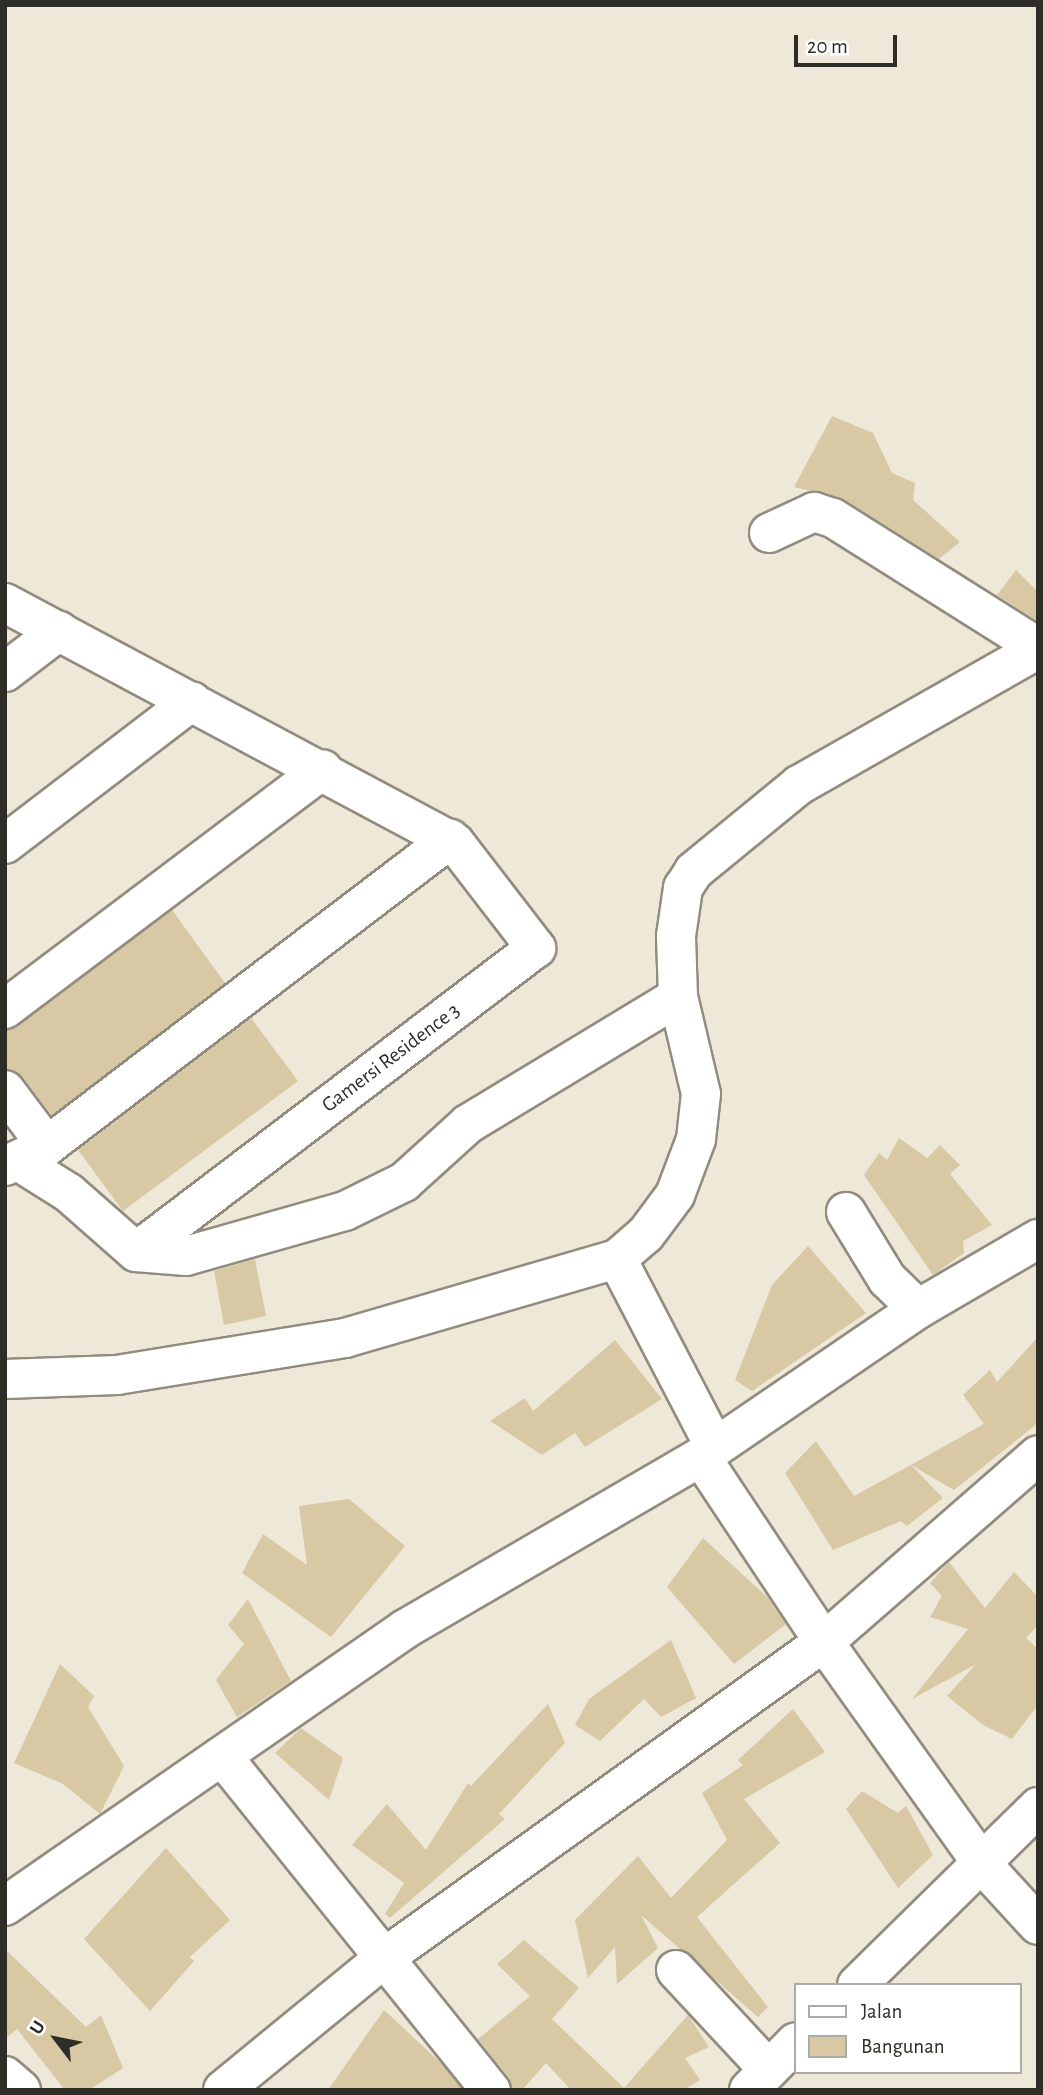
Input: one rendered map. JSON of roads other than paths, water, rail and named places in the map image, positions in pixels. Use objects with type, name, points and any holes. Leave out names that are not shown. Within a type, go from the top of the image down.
[{"type":"street","points":[[5,1379],[117,1375],[345,1338],[617,1259],[646,1234],[676,1195],[696,1139],[701,1094],[678,996],[679,906],[694,871],[799,785],[1038,648],[833,518],[814,512],[769,533]]},
{"type":"street","name":"Gamersi Residence 3","points":[[5,603],[323,769],[450,839],[536,948],[136,1252]]},
{"type":"street","points":[[5,672],[59,631]]},
{"type":"street","points":[[5,844],[192,701]]},
{"type":"street","points":[[5,1009],[323,769]]},
{"type":"street","points":[[23,1158],[450,839]]},
{"type":"street","points":[[5,1090],[23,1158],[69,1193],[136,1252],[186,1256],[345,1211],[404,1182],[453,1135],[678,996]]},
{"type":"street","points":[[846,1212],[887,1279],[918,1309]]},
{"type":"street","points":[[5,1906],[405,1629],[708,1452],[918,1309],[1038,1239]]},
{"type":"street","points":[[617,1259],[708,1452],[824,1642],[983,1865],[1038,1925]]},
{"type":"street","points":[[223,2090],[384,1958],[824,1642],[1038,1455]]},
{"type":"street","points":[[222,1756],[491,2090]]},
{"type":"street","points":[[858,1983],[983,1865],[1038,1807]]},
{"type":"street","points":[[676,1970],[758,2079],[794,2044]]},
{"type":"street","points":[[5,2076],[21,2090]]}]
